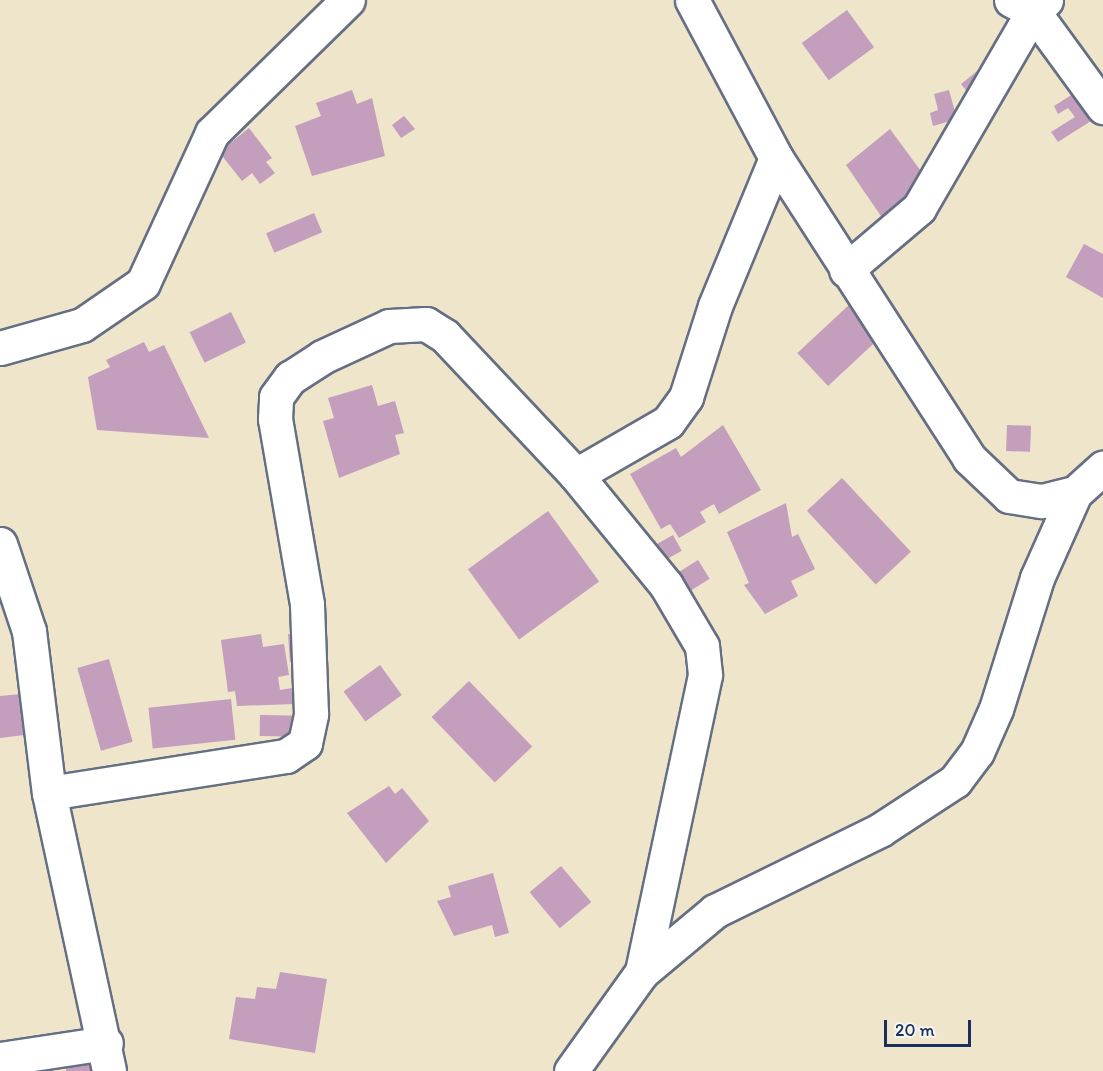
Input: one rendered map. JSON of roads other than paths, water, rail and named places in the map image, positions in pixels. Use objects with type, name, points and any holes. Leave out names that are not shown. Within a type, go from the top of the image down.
[{"type":"street","points":[[0,348],[82,325],[143,284],[212,133],[348,0]]},
{"type":"street","points":[[692,0],[776,158],[969,458],[1009,495],[1042,501],[1074,493]]},
{"type":"street","points":[[846,270],[919,208],[1030,4],[1103,107]]},
{"type":"street","points":[[576,475],[668,422],[686,397],[715,306],[776,158]]},
{"type":"street","points":[[49,793],[286,756],[305,743],[311,714],[307,604],[275,419],[276,397],[290,378],[322,357],[389,326],[426,324],[445,336],[576,475],[666,585],[702,646],[700,697],[642,972]]},
{"type":"street","points":[[572,1071],[642,972],[715,911],[880,830],[955,781],[977,752],[996,709],[1037,578],[1074,493],[1103,468]]},
{"type":"street","points":[[0,544],[14,630],[107,1057],[0,1059]]}]
